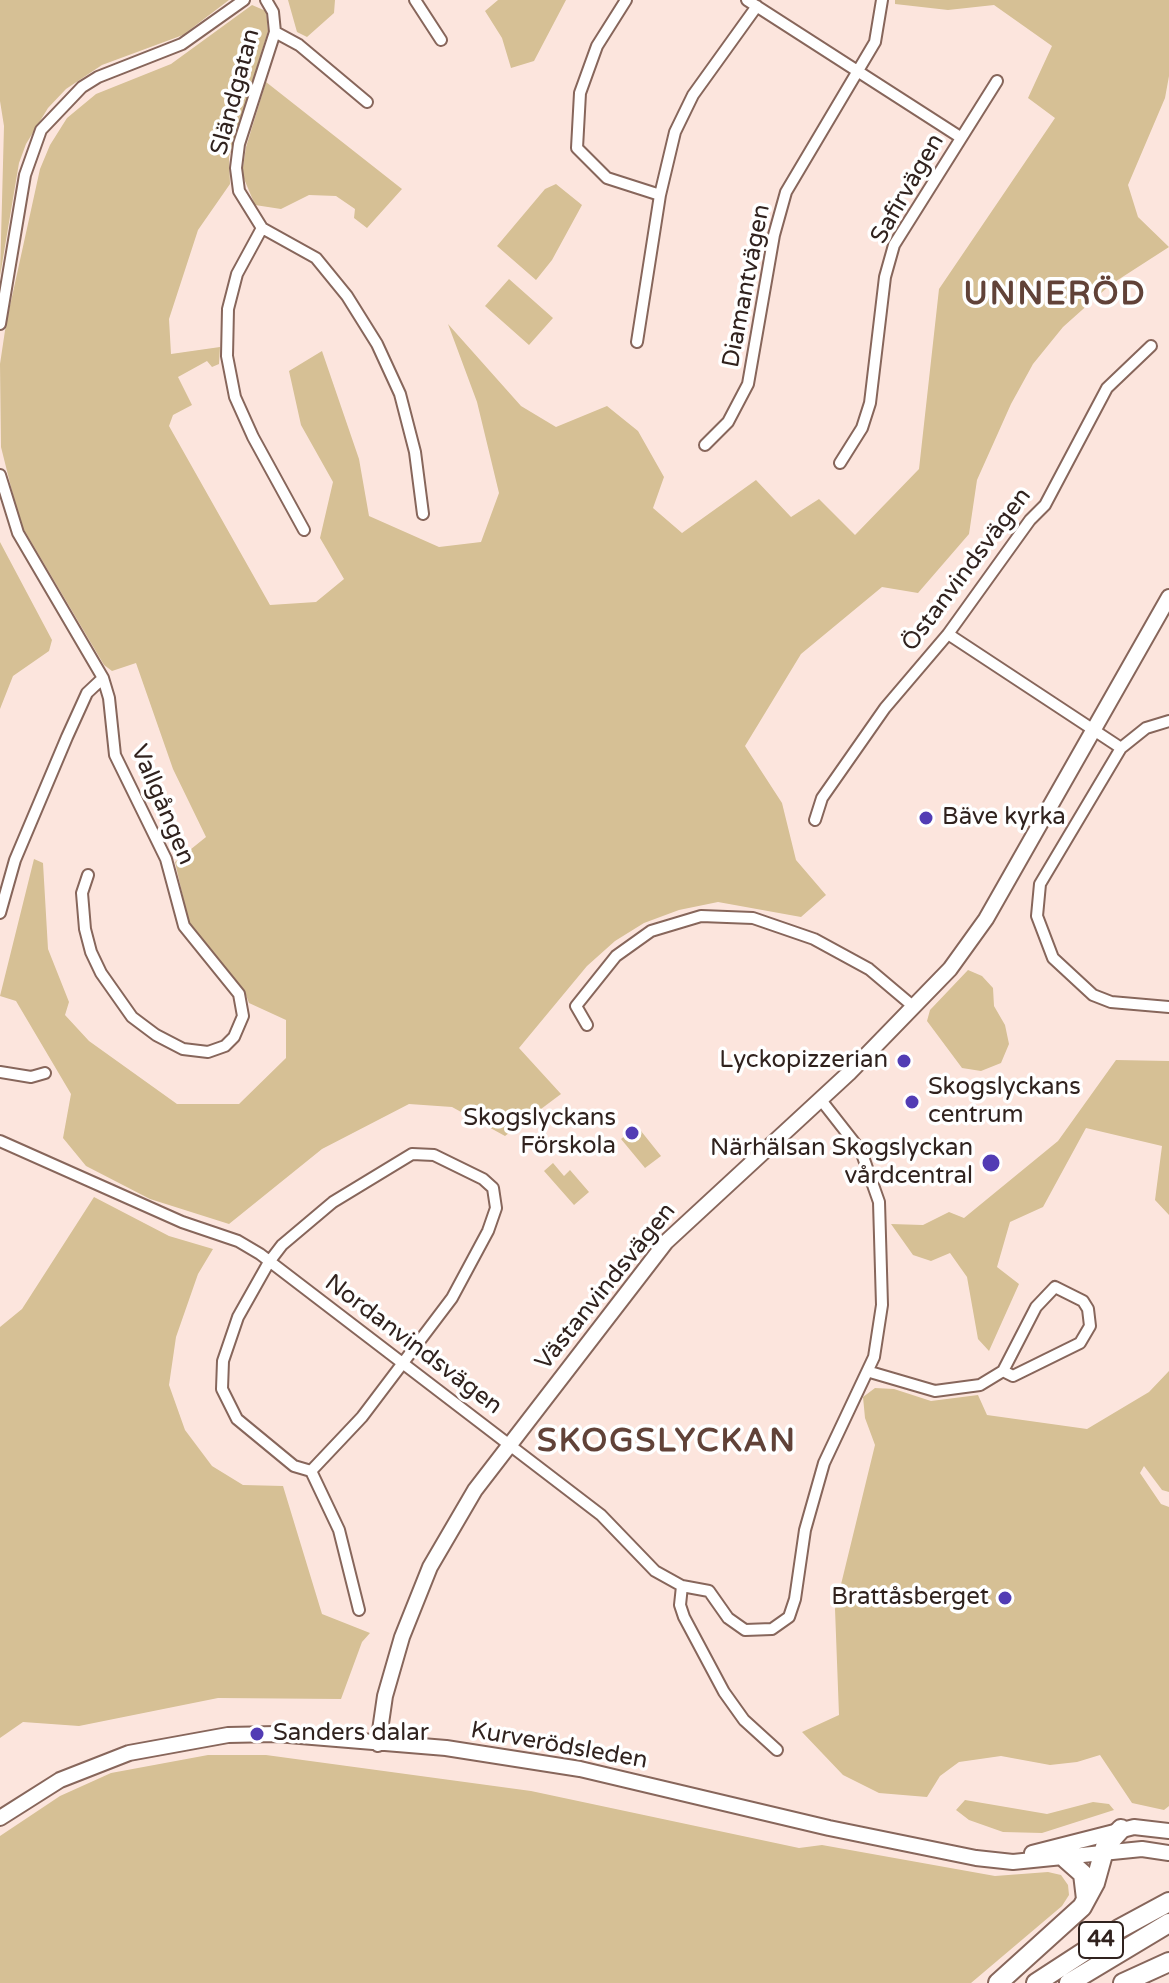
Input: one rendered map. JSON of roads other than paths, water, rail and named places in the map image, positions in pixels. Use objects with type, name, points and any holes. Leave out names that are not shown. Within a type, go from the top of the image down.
[{"type":"highway","points":[[998,1983],[1074,1915],[1086,1900],[1095,1883],[1102,1853],[1121,1829]]},
{"type":"highway","points":[[1066,1859],[1083,1874],[1086,1900]]},
{"type":"highway","name":"44","points":[[1036,1983],[1119,1929],[1169,1902]]},
{"type":"highway","name":"44","points":[[1069,1983],[1169,1923]]},
{"type":"highway","points":[[1123,1983],[1169,1962]]},
{"type":"street","points":[[0,324],[25,175],[41,130],[82,87],[98,77],[182,44],[244,0]]},
{"type":"street","name":"Sländgatan","points":[[266,0],[273,12],[275,32],[239,144],[236,168],[239,191],[262,228],[316,258],[347,296],[377,344],[404,409],[415,452],[423,514]]},
{"type":"street","points":[[415,0],[441,40]]},
{"type":"street","points":[[626,0],[597,46],[580,93],[577,148],[607,178],[660,195]]},
{"type":"street","name":"Diamantvägen","points":[[705,445],[728,422],[748,384],[774,235],[786,192],[875,42],[882,0]]},
{"type":"street","points":[[637,342],[660,195],[675,132],[693,95],[752,3],[960,137]]},
{"type":"street","points":[[275,32],[299,45],[367,102]]},
{"type":"street","name":"Safirvägen","points":[[840,463],[862,428],[870,403],[885,277],[894,245],[997,81]]},
{"type":"street","points":[[262,228],[237,274],[228,309],[227,356],[235,397],[253,437],[304,530]]},
{"type":"street","name":"Östanvindsvägen","points":[[815,820],[822,798],[885,708],[948,634],[1030,520],[1045,505],[1107,388],[1151,346]]},
{"type":"street","points":[[0,475],[3,503],[18,533],[103,678],[87,693],[67,737],[15,860],[0,913]]},
{"type":"street","name":"Västanvindsvägen","points":[[378,1744],[385,1696],[402,1637],[430,1567],[475,1490],[666,1242],[821,1100],[950,969],[986,919],[1169,597]]},
{"type":"street","points":[[948,634],[1121,748]]},
{"type":"street","name":"Vallgången","points":[[88,875],[82,893],[85,929],[91,952],[101,973],[132,1017],[156,1035],[183,1049],[208,1052],[225,1046],[234,1037],[243,1016],[239,994],[184,926],[166,859],[115,755],[109,698],[103,678]]},
{"type":"street","points":[[1169,721],[1146,728],[1121,748],[1040,884],[1037,916],[1053,958],[1093,995],[1111,1002],[1169,1007]]},
{"type":"street","points":[[587,1025],[576,1006],[616,956],[651,931],[701,916],[753,918],[814,939],[869,969],[914,1007]]},
{"type":"street","points":[[0,1072],[31,1077],[45,1073]]},
{"type":"street","points":[[821,1100],[865,1157],[880,1210],[882,1305],[870,1372],[910,1387],[952,1392],[980,1385],[1003,1371],[1036,1307],[1055,1287],[1083,1301],[1088,1309],[1090,1326],[1080,1343],[1070,1351],[1013,1376],[1003,1371]]},
{"type":"street","name":"Nordanvindsvägen","points":[[0,1141],[182,1222],[238,1241],[607,1519],[655,1571],[682,1586],[707,1589],[732,1622],[745,1630],[767,1630],[785,1621],[795,1599],[805,1530],[824,1463],[870,1372]]},
{"type":"street","points":[[311,1471],[362,1417],[452,1298],[488,1231],[496,1208],[495,1194],[489,1183],[434,1155],[412,1154],[333,1202],[282,1245],[269,1262],[233,1330],[223,1361],[222,1389],[237,1419],[294,1466],[311,1471],[339,1530],[359,1610]]},
{"type":"street","points":[[682,1586],[680,1605],[684,1617],[724,1692],[744,1720],[777,1750]]},
{"type":"street","name":"Kurverödsleden","points":[[0,1818],[60,1780],[129,1753],[177,1743],[257,1734],[446,1748],[580,1769],[976,1858],[1013,1862],[1142,1849],[1169,1853]]},
{"type":"street","name":"Kurverödsleden","points":[[976,1858],[1048,1850],[1121,1829],[1169,1831]]},
{"type":"place","name":"Bäve kyrka","points":[[926,818]]},
{"type":"place","name":"Lyckopizzerian","points":[[904,1061]]},
{"type":"place","name":"Skogslyckans centrum","points":[[912,1102]]},
{"type":"place","name":"Skogslyckans Förskola","points":[[632,1133]]},
{"type":"place","name":"Närhälsan Skogslyckan vårdcentral","points":[[991,1163]]},
{"type":"place","name":"Brattåsberget","points":[[1005,1598]]},
{"type":"place","name":"Sanders dalar","points":[[257,1734]]},
{"type":"district","name":"UNNERÖD","points":[[1055,296]]},
{"type":"district","name":"SKOGSLYCKAN","points":[[667,1443]]}]
